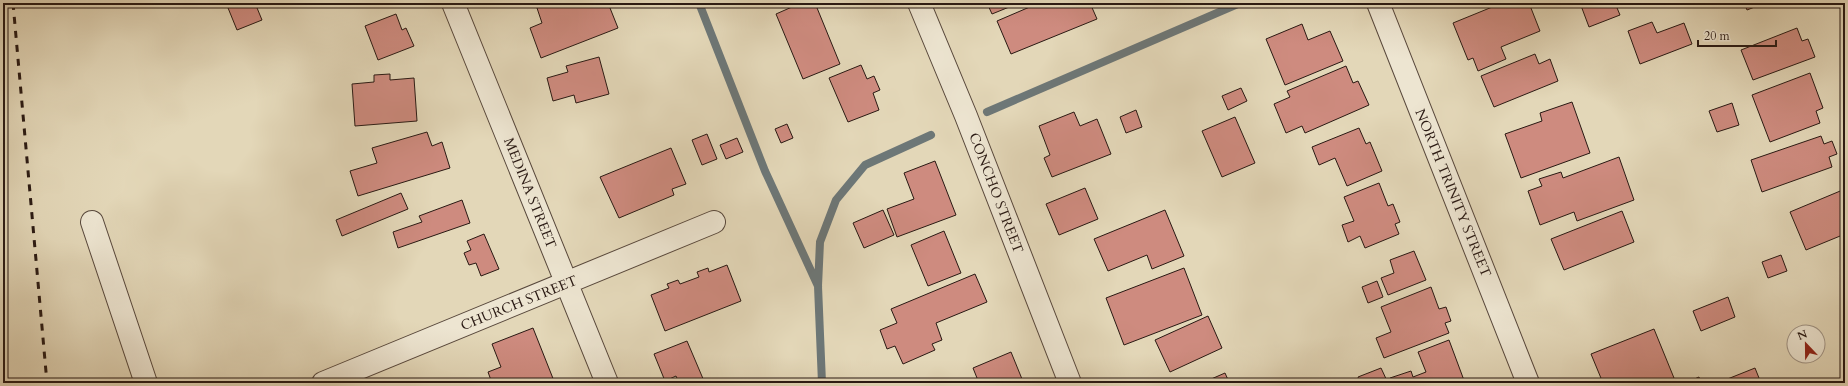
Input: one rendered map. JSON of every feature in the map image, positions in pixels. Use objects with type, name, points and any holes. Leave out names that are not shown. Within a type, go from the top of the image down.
[{"type":"street","name":"MEDINA STREET","points":[[453,3],[607,383]]},
{"type":"street","name":"CONCHO STREET","points":[[919,3],[966,116],[1070,383]]},
{"type":"street","name":"NORTH TRINITY STREET","points":[[1378,3],[1528,383]]},
{"type":"street","points":[[92,222],[146,383]]},
{"type":"street","name":"CHURCH STREET","points":[[323,383],[714,222]]},
{"type":"building","points":[[226,3],[255,3],[262,20],[237,30]]},
{"type":"building","points":[[550,3],[608,3],[618,28],[541,58],[530,28],[542,23],[537,8]]},
{"type":"building","points":[[801,3],[815,3],[840,64],[803,79],[776,14]]},
{"type":"building","points":[[987,3],[1019,3],[992,14]]},
{"type":"building","points":[[1039,3],[1090,3],[1097,19],[1011,54],[997,21]]},
{"type":"building","points":[[1502,3],[1529,3],[1540,31],[1501,47],[1506,59],[1478,71],[1473,58],[1468,60],[1453,23]]},
{"type":"building","points":[[1580,3],[1615,3],[1620,15],[1589,27]]},
{"type":"building","points":[[1744,3],[1765,3],[1747,10]]},
{"type":"building","points":[[396,14],[402,30],[406,28],[414,46],[378,60],[365,26]]},
{"type":"building","points":[[1652,22],[1657,33],[1684,23],[1692,44],[1640,64],[1628,31]]},
{"type":"building","points":[[1302,24],[1308,40],[1330,31],[1343,61],[1285,85],[1266,39]]},
{"type":"building","points":[[1797,28],[1802,41],[1808,39],[1815,57],[1753,80],[1741,50]]},
{"type":"building","points":[[1535,54],[1539,64],[1550,59],[1558,81],[1494,107],[1481,76]]},
{"type":"building","points":[[599,57],[609,94],[576,103],[574,95],[553,101],[547,78],[568,72],[566,66]]},
{"type":"building","points":[[861,65],[867,79],[874,76],[880,90],[873,93],[879,110],[848,122],[829,78]]},
{"type":"building","points":[[1346,66],[1353,83],[1358,81],[1369,105],[1305,133],[1302,126],[1286,133],[1274,104],[1290,97],[1287,91]]},
{"type":"building","points":[[1810,73],[1823,108],[1816,111],[1820,123],[1770,142],[1752,95]]},
{"type":"building","points":[[390,74],[390,80],[414,78],[417,121],[355,126],[352,84],[374,82],[374,75]]},
{"type":"building","points":[[1241,88],[1247,101],[1228,110],[1222,96]]},
{"type":"building","points":[[1572,102],[1590,153],[1521,178],[1505,134],[1542,121],[1540,113]]},
{"type":"building","points":[[1732,103],[1739,125],[1717,132],[1709,111]]},
{"type":"building","points":[[1136,110],[1142,127],[1126,133],[1120,117]]},
{"type":"building","points":[[1074,112],[1080,126],[1097,119],[1111,154],[1052,177],[1044,158],[1050,155],[1039,126]]},
{"type":"building","points":[[1235,117],[1255,163],[1222,177],[1202,131]]},
{"type":"building","points":[[787,124],[793,138],[781,143],[775,129]]},
{"type":"building","points":[[1359,128],[1366,144],[1370,142],[1382,171],[1347,186],[1335,158],[1319,165],[1312,147]]},
{"type":"building","points":[[427,132],[432,146],[442,142],[450,168],[358,196],[350,171],[377,163],[372,148]]},
{"type":"building","points":[[707,134],[717,159],[702,165],[692,140]]},
{"type":"building","points":[[1821,136],[1824,144],[1832,141],[1837,154],[1829,157],[1832,167],[1762,192],[1751,160]]},
{"type":"building","points":[[737,138],[743,152],[726,159],[720,145]]},
{"type":"building","points":[[671,148],[686,184],[672,189],[674,195],[619,218],[600,177]]},
{"type":"building","points":[[1619,157],[1634,200],[1577,221],[1574,212],[1540,225],[1528,191],[1542,186],[1539,179],[1561,172],[1563,178]]},
{"type":"building","points":[[935,161],[956,215],[897,237],[887,209],[914,199],[904,173]]},
{"type":"building","points":[[1379,183],[1388,206],[1393,204],[1400,222],[1395,224],[1399,234],[1365,248],[1360,236],[1348,242],[1342,225],[1354,221],[1344,197]]},
{"type":"building","points":[[1085,188],[1098,219],[1059,235],[1046,204]]},
{"type":"building","points":[[1845,189],[1845,234],[1806,250],[1790,212]]},
{"type":"building","points":[[401,193],[408,209],[342,236],[336,220]]},
{"type":"building","points":[[462,200],[470,223],[398,248],[393,232],[422,222],[419,216]]},
{"type":"building","points":[[883,210],[894,235],[864,248],[853,223]]},
{"type":"building","points":[[1165,210],[1184,256],[1152,269],[1147,255],[1108,271],[1094,239]]},
{"type":"building","points":[[1622,211],[1634,242],[1564,270],[1551,239]]},
{"type":"building","points":[[944,231],[961,273],[928,286],[911,245]]},
{"type":"building","points":[[484,234],[499,269],[481,276],[476,263],[469,265],[464,253],[471,250],[467,241]]},
{"type":"building","points":[[1414,251],[1426,280],[1388,295],[1381,278],[1394,273],[1390,260]]},
{"type":"building","points":[[1781,255],[1787,271],[1768,278],[1762,262]]},
{"type":"building","points":[[727,265],[741,301],[665,331],[651,295],[669,288],[667,284],[678,280],[680,284],[699,277],[697,272],[708,268],[709,272]]},
{"type":"building","points":[[1184,268],[1202,315],[1124,345],[1106,298]]},
{"type":"building","points":[[975,274],[987,302],[936,323],[942,340],[932,344],[935,350],[903,364],[895,346],[887,349],[880,330],[897,323],[891,309]]},
{"type":"building","points":[[1377,281],[1383,297],[1368,303],[1362,287]]},
{"type":"building","points":[[1431,287],[1439,309],[1446,307],[1451,321],[1445,323],[1449,333],[1384,358],[1376,338],[1391,332],[1381,307]]},
{"type":"building","points":[[1728,297],[1735,317],[1701,331],[1693,311]]},
{"type":"building","points":[[1208,316],[1222,348],[1170,372],[1155,340]]},
{"type":"building","points":[[533,328],[554,381],[549,383],[492,383],[488,372],[501,367],[492,344]]},
{"type":"building","points":[[1654,329],[1674,378],[1663,383],[1634,383],[1633,381],[1629,383],[1603,383],[1591,354]]},
{"type":"building","points":[[1449,340],[1465,383],[1392,383],[1390,378],[1411,371],[1413,377],[1426,372],[1418,352]]},
{"type":"building","points":[[687,341],[704,381],[698,383],[679,383],[676,376],[665,381],[654,354]]},
{"type":"building","points":[[1011,352],[1022,379],[1011,383],[979,383],[973,368]]},
{"type":"building","points":[[1381,368],[1388,383],[1360,383],[1358,377]]},
{"type":"building","points":[[1755,368],[1761,383],[1726,383],[1725,380]]},
{"type":"building","points":[[1225,373],[1229,382],[1236,380],[1237,383],[1202,383]]},
{"type":"building","points":[[1699,377],[1701,383],[1685,383]]},
{"type":"waterway","points":[[699,3],[765,171],[818,286]]},
{"type":"waterway","points":[[987,112],[1240,3]]},
{"type":"waterway","points":[[822,383],[818,286],[820,242],[836,200],[865,165],[931,135]]},
{"type":"railway","points":[[13,3],[47,383]]}]
